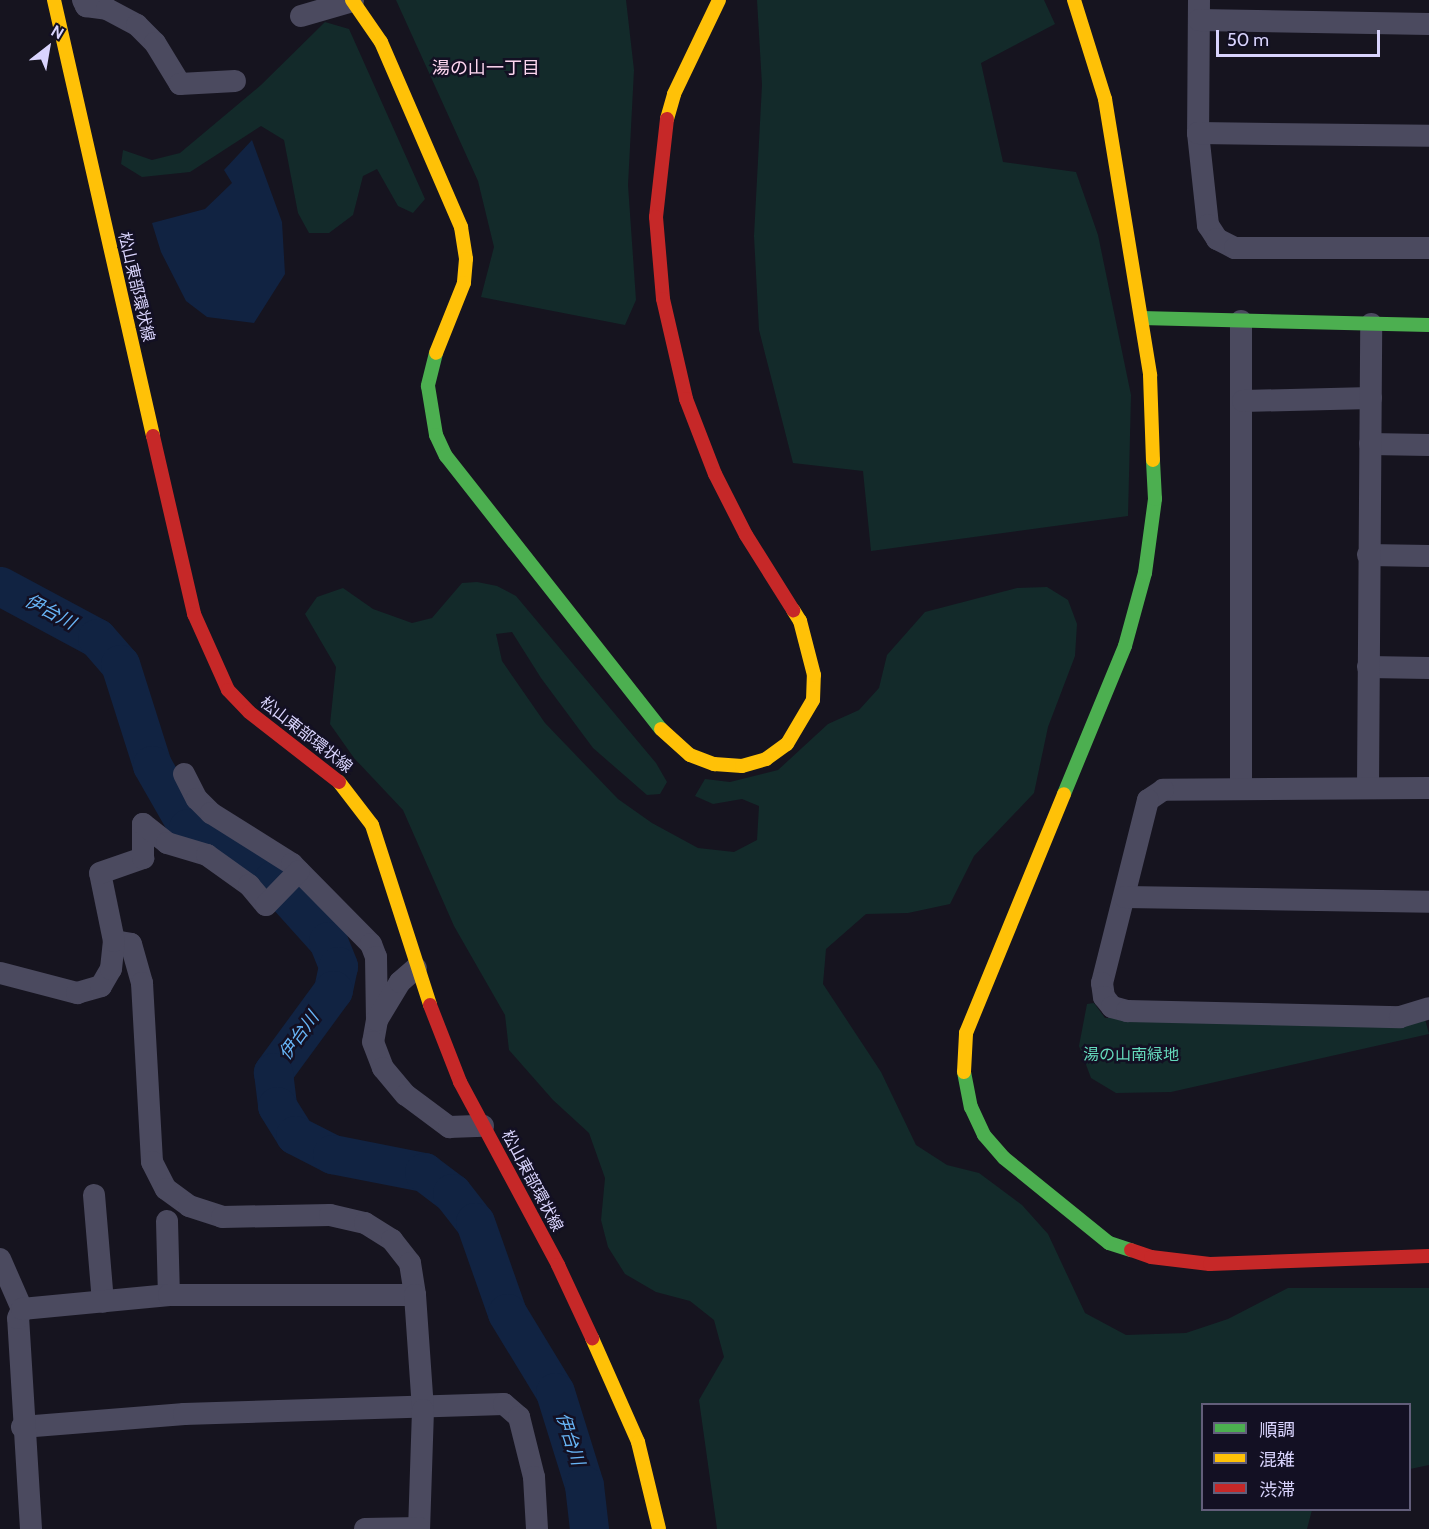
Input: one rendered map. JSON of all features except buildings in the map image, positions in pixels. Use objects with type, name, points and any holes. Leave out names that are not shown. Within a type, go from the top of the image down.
[{"type":"street","name":"松山東部環状線","points":[[54,0],[194,614],[204,641],[228,690],[249,712],[333,773],[372,825],[387,862],[416,968],[460,1082],[558,1265],[613,1382],[638,1442],[660,1529]]},
{"type":"street","points":[[83,0],[86,6],[107,9],[137,25],[155,43],[180,84],[235,81]]},
{"type":"street","points":[[301,16],[353,1],[381,42],[461,226],[466,259],[464,283],[431,365],[428,386],[436,435],[446,456],[668,738],[690,754],[714,764],[742,766],[766,759],[787,744],[813,700],[814,675],[800,621],[746,535],[715,474],[686,399],[665,309],[656,217],[663,132],[674,94],[719,0]]},
{"type":"street","points":[[1074,0],[1105,99],[1141,318],[1150,375],[1155,499],[1145,573],[1125,646],[966,1033],[964,1070],[971,1107],[984,1135],[1004,1158],[1109,1243],[1151,1257],[1210,1264],[1429,1256]]},
{"type":"street","points":[[1429,24],[1199,10],[1198,134],[1208,225],[1217,239],[1235,249],[1429,248]]},
{"type":"street","points":[[1198,134],[1429,136]]},
{"type":"street","points":[[1141,318],[1429,325]]},
{"type":"street","points":[[1241,321],[1244,401],[1241,789]]},
{"type":"street","points":[[1368,787],[1371,324]]},
{"type":"street","points":[[1244,401],[1371,398]]},
{"type":"street","points":[[1370,444],[1429,445]]},
{"type":"street","points":[[1368,555],[1429,555]]},
{"type":"street","points":[[1368,667],[1429,668]]},
{"type":"street","points":[[184,774],[197,799],[211,813],[297,873],[371,944],[375,957],[377,1020],[373,1042],[383,1068],[406,1095],[449,1127],[483,1126]]},
{"type":"street","points":[[1429,788],[1163,790],[1148,800],[1102,983],[1104,997],[1112,1007],[1400,1017],[1429,1008]]},
{"type":"street","points":[[0,973],[76,993],[90,991],[101,986],[111,969],[114,941],[100,873],[143,858],[143,824],[167,843],[207,855],[249,885],[266,905],[297,873]]},
{"type":"street","points":[[1125,897],[1429,902]]},
{"type":"street","points":[[114,941],[131,944],[142,983],[152,1162],[166,1189],[189,1206],[222,1217],[330,1215],[365,1223],[392,1240],[410,1263],[415,1295],[423,1410],[419,1528],[365,1529]]},
{"type":"street","points":[[377,1020],[400,982],[416,968]]},
{"type":"street","points":[[94,1196],[103,1302]]},
{"type":"street","points":[[166,1221],[169,1295]]},
{"type":"street","points":[[0,1259],[22,1309],[18,1318],[22,1427],[31,1529]]},
{"type":"street","points":[[22,1309],[169,1295],[415,1295]]},
{"type":"street","points":[[22,1427],[184,1414],[423,1410],[504,1404],[519,1417],[534,1477],[537,1529]]},
{"type":"green space","points":[[396,0],[626,0],[634,70],[628,185],[636,300],[625,325],[481,297],[494,247],[478,181]]},
{"type":"green space","points":[[757,0],[1044,0],[1055,24],[981,63],[1003,162],[1076,172],[1098,235],[1131,395],[1128,516],[871,551],[863,471],[793,463],[759,330],[754,236],[762,85]]},
{"type":"green space","points":[[325,22],[349,29],[425,199],[413,213],[398,206],[377,169],[363,176],[353,215],[329,233],[309,233],[298,213],[284,140],[261,126],[190,172],[142,177],[121,164],[123,150],[152,160],[180,153],[261,85]]},
{"type":"green space","points":[[477,582],[497,586],[516,596],[656,763],[667,782],[660,794],[647,795],[593,748],[541,678],[512,632],[496,634],[502,661],[545,723],[618,799],[652,823],[698,848],[734,852],[757,840],[759,806],[742,799],[713,804],[695,796],[705,779],[730,782],[778,770],[828,724],[859,710],[879,688],[887,655],[925,612],[1017,588],[1047,587],[1068,600],[1077,624],[1075,656],[1048,727],[1034,793],[974,856],[950,904],[908,913],[866,914],[826,949],[823,984],[881,1072],[916,1145],[947,1165],[979,1173],[1022,1205],[1048,1234],[1085,1313],[1126,1335],[1186,1333],[1228,1319],[1288,1288],[1429,1288],[1429,1465],[1411,1469],[1411,1403],[1201,1403],[1201,1511],[1312,1511],[1307,1529],[717,1529],[699,1400],[724,1357],[714,1320],[690,1301],[656,1292],[625,1274],[608,1247],[601,1220],[605,1178],[589,1133],[553,1100],[509,1050],[505,1015],[454,926],[403,810],[354,758],[330,724],[336,667],[305,614],[317,597],[343,588],[373,609],[412,623],[432,618],[462,583]]},
{"type":"green space","name":"湯の山南緑地","points":[[1094,1003],[1105,1018],[1425,1019],[1429,1034],[1171,1092],[1116,1093],[1091,1078],[1079,1046],[1087,1004]]},
{"type":"water","points":[[252,140],[282,222],[285,274],[254,323],[207,317],[186,301],[161,252],[152,223],[205,209],[232,183],[224,170]]},
{"type":"waterway","name":"伊台川","points":[[0,586],[97,638],[120,664],[152,765],[188,828],[273,880],[328,941],[338,966],[333,990],[273,1072],[277,1106],[295,1135],[332,1154],[424,1172],[452,1193],[475,1222],[507,1313],[555,1392],[584,1485],[589,1529]]},
{"type":"traffic: fast","points":[[1141,318],[1429,325]]},
{"type":"traffic: fast","points":[[436,353],[428,386],[436,435],[446,456],[661,729]]},
{"type":"traffic: fast","points":[[1064,794],[1125,646],[1145,573],[1155,499],[1153,460]]},
{"type":"traffic: fast","points":[[964,1072],[971,1107],[984,1135],[1004,1158],[1109,1243],[1131,1250]]},
{"type":"traffic: slow","points":[[54,0],[153,436]]},
{"type":"traffic: slow","points":[[352,0],[381,42],[461,227],[466,259],[464,283],[436,353]]},
{"type":"traffic: slow","points":[[667,119],[674,94],[719,0]]},
{"type":"traffic: slow","points":[[1074,0],[1105,99],[1150,375],[1153,460]]},
{"type":"traffic: slow","points":[[661,729],[690,755],[714,764],[742,766],[766,759],[787,744],[813,700],[814,675],[800,621],[793,610]]},
{"type":"traffic: slow","points":[[339,782],[372,825],[430,1005]]},
{"type":"traffic: slow","points":[[964,1072],[966,1033],[1064,794]]},
{"type":"traffic: slow","points":[[592,1338],[638,1442],[659,1529]]},
{"type":"traffic: jam","points":[[667,119],[656,217],[663,299],[686,399],[715,474],[746,535],[793,610]]},
{"type":"traffic: jam","points":[[153,436],[194,614],[228,690],[249,712],[339,782]]},
{"type":"traffic: jam","points":[[430,1005],[460,1082],[558,1265],[592,1338]]},
{"type":"traffic: jam","points":[[1131,1250],[1151,1257],[1210,1264],[1429,1256]]},
{"type":"district","name":"湯の山一丁目","points":[[486,68]]}]
